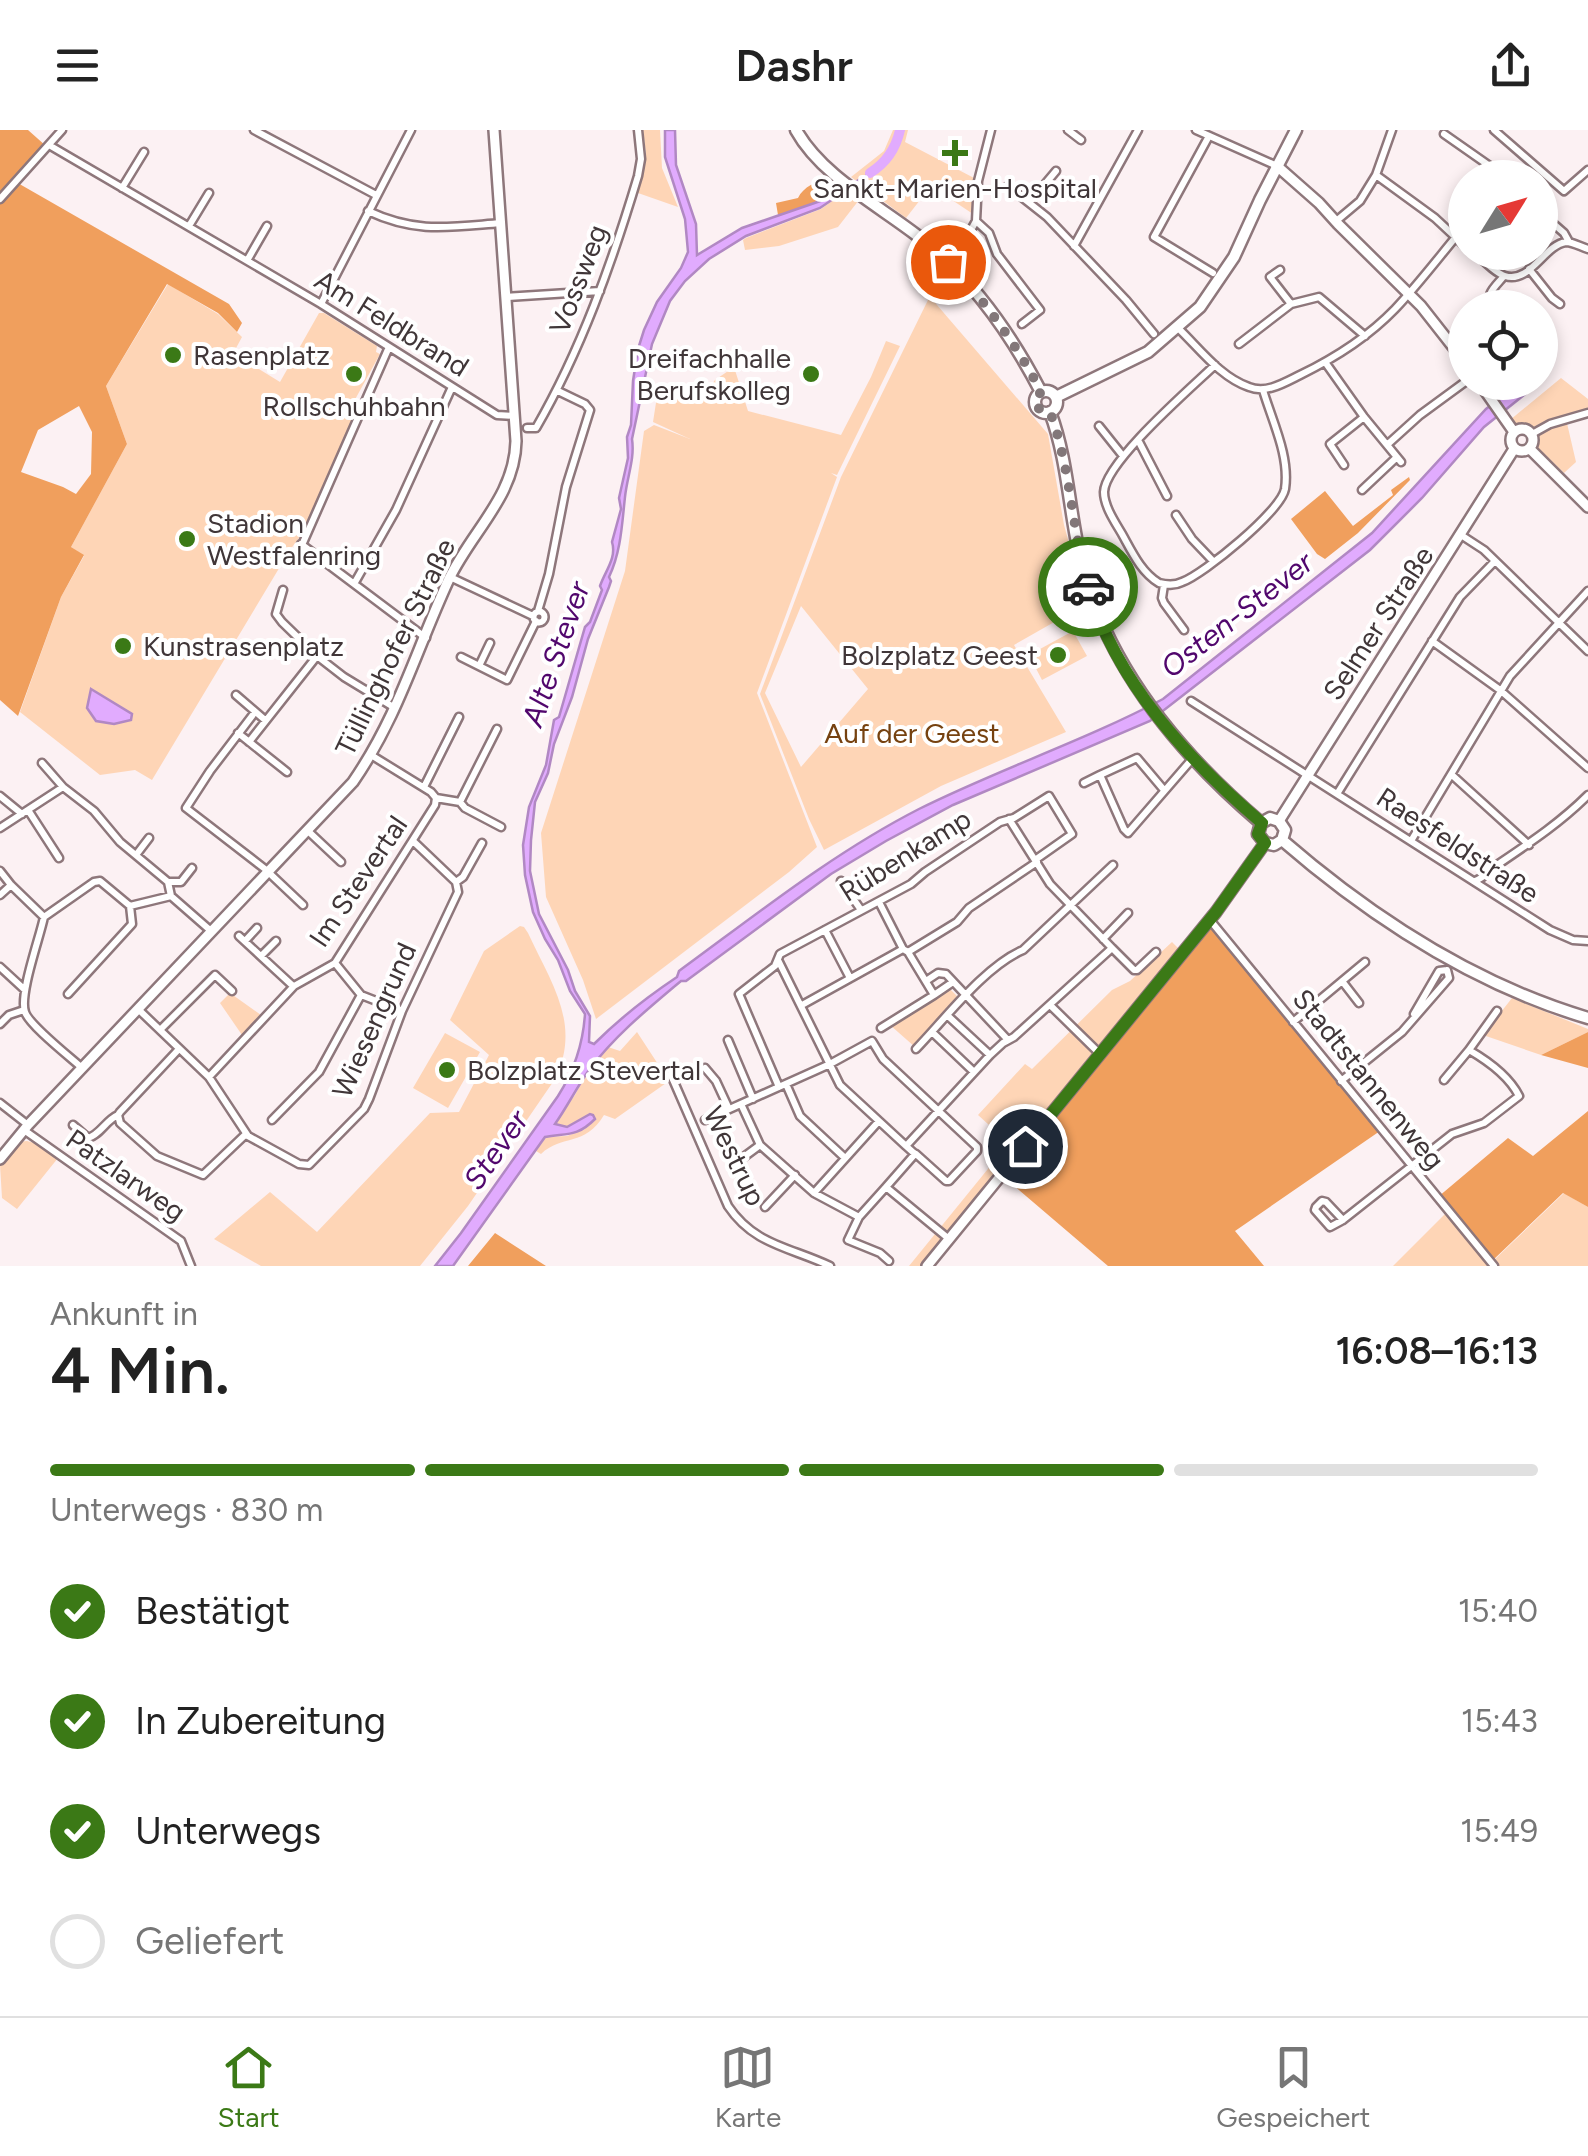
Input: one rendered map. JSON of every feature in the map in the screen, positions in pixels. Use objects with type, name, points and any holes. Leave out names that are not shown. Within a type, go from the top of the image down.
[{"type":"main road","name":"Tüllinghofer Straße","points":[[0,1159],[353,782],[396,708],[450,578],[512,475],[516,453],[494,130]]},
{"type":"main road","points":[[796,130],[814,155],[948,262],[988,308],[1041,392]]},
{"type":"main road","points":[[1056,397],[1148,352],[1200,306],[1234,258],[1296,130]]},
{"type":"main road","points":[[1277,166],[1319,203],[1448,339]]},
{"type":"main road","points":[[1048,391],[1056,397],[1050,412],[1036,406],[1041,392],[1048,391]]},
{"type":"main road","points":[[1491,400],[1514,432]]},
{"type":"main road","points":[[1050,412],[1082,564],[1096,610],[1118,656],[1147,701],[1193,758],[1262,823]]},
{"type":"main road","points":[[1524,429],[1532,434],[1530,449],[1514,449],[1514,432],[1524,429]]},
{"type":"main road","name":"Selmer Straße","points":[[1279,821],[1514,449]]},
{"type":"main road","points":[[1530,449],[1588,506]]},
{"type":"main road","points":[[1270,818],[1279,821],[1284,830],[1282,840],[1274,845],[1265,843],[1258,834],[1262,823],[1270,818]]},
{"type":"main road","points":[[1282,840],[1374,913],[1434,952],[1516,993],[1588,1018]]},
{"type":"main road","points":[[927,1266],[1210,920],[1265,843]]},
{"type":"street","points":[[0,198],[62,130]]},
{"type":"street","points":[[254,130],[376,195]]},
{"type":"street","points":[[321,304],[411,130]]},
{"type":"street","name":"Vossweg","points":[[528,428],[536,428],[558,391],[600,291],[638,176],[638,130]]},
{"type":"street","points":[[948,262],[976,221],[979,176],[991,130]]},
{"type":"street","points":[[1068,130],[1081,140]]},
{"type":"street","points":[[1074,246],[1138,130]]},
{"type":"street","points":[[1196,130],[1277,166]]},
{"type":"street","points":[[1335,222],[1360,201],[1376,174],[1392,130]]},
{"type":"street","points":[[1494,130],[1564,192],[1588,170]]},
{"type":"street","points":[[1441,131],[1481,160]]},
{"type":"street","points":[[1209,136],[1154,237],[1213,273]]},
{"type":"street","name":"Am Feldbrand","points":[[49,145],[248,259],[497,416],[514,416]]},
{"type":"street","points":[[122,188],[144,152]]},
{"type":"street","points":[[1030,202],[1056,171]]},
{"type":"street","points":[[1376,174],[1448,231]]},
{"type":"street","points":[[1008,186],[1047,217],[1154,334]]},
{"type":"street","points":[[189,226],[209,193]]},
{"type":"street","points":[[368,210],[409,226],[439,229],[501,224]]},
{"type":"street","points":[[976,221],[989,233],[997,254],[1040,310],[1022,324]]},
{"type":"street","points":[[248,259],[267,226]]},
{"type":"street","points":[[1558,228],[1569,242]]},
{"type":"street","points":[[1558,246],[1569,242],[1588,249]]},
{"type":"street","points":[[1178,328],[1215,365],[1245,386],[1262,390],[1293,379],[1365,336],[1396,308],[1448,246]]},
{"type":"street","points":[[1280,270],[1270,277],[1291,304]]},
{"type":"street","points":[[1496,270],[1512,277],[1526,270]]},
{"type":"street","points":[[1531,270],[1560,304]]},
{"type":"street","points":[[1494,290],[1504,276]]},
{"type":"street","points":[[506,297],[600,291]]},
{"type":"street","points":[[1240,344],[1291,304],[1320,296],[1365,336]]},
{"type":"street","points":[[389,347],[301,544],[426,638]]},
{"type":"street","points":[[1325,362],[1400,460],[1362,490]]},
{"type":"street","points":[[1215,365],[1138,440],[1108,476],[1104,496],[1120,530],[1153,580],[1164,585],[1185,581],[1278,505],[1285,492],[1286,462],[1262,390]]},
{"type":"street","points":[[354,584],[401,501],[452,387]]},
{"type":"street","points":[[507,680],[536,616],[549,574],[566,487],[590,410],[586,404],[558,391]]},
{"type":"street","points":[[1388,444],[1448,394]]},
{"type":"street","points":[[1532,434],[1550,424],[1588,414]]},
{"type":"street","points":[[1344,466],[1330,444],[1364,417]]},
{"type":"street","points":[[1099,426],[1123,456]]},
{"type":"street","points":[[1138,440],[1167,496]]},
{"type":"street","points":[[1176,516],[1214,561]]},
{"type":"street","points":[[1461,535],[1484,550],[1588,651]]},
{"type":"street","points":[[1337,794],[1460,598],[1495,561]]},
{"type":"street","points":[[450,578],[536,616]]},
{"type":"street","points":[[1164,585],[1164,603],[1184,630]]},
{"type":"street","points":[[283,590],[276,614],[282,622],[344,677],[396,708]]},
{"type":"street","points":[[1411,841],[1500,690],[1519,664],[1588,591]]},
{"type":"street","points":[[1432,640],[1500,690],[1588,768]]},
{"type":"street","points":[[480,666],[490,642]]},
{"type":"street","points":[[249,742],[317,656]]},
{"type":"street","points":[[462,657],[518,686]]},
{"type":"street","points":[[236,695],[266,720]]},
{"type":"street","name":"Raesfeldstraße","points":[[1191,701],[1556,934],[1588,942]]},
{"type":"street","points":[[255,712],[186,808],[303,905]]},
{"type":"street","points":[[424,787],[459,717]]},
{"type":"street","points":[[460,802],[497,728]]},
{"type":"street","points":[[238,733],[286,772]]},
{"type":"street","name":"Im Stevertal","points":[[209,1077],[294,986],[335,963],[435,805],[436,798],[424,787],[371,755]]},
{"type":"street","points":[[1084,782],[1137,758],[1164,790]]},
{"type":"street","points":[[1100,775],[1128,833],[1193,758]]},
{"type":"street","points":[[42,762],[112,835],[168,882],[171,896],[212,932]]},
{"type":"street","points":[[1452,775],[1529,845]]},
{"type":"street","points":[[0,828],[63,787]]},
{"type":"street","points":[[0,796],[25,812],[59,858]]},
{"type":"street","name":"Rübenkamp","points":[[845,1158],[800,1116],[738,994],[775,966],[780,954],[911,884],[1000,822],[1048,796],[1071,830],[1070,837],[1036,861]]},
{"type":"street","points":[[1474,882],[1529,845],[1588,796]]},
{"type":"street","points":[[436,798],[460,802],[501,827]]},
{"type":"street","points":[[1009,820],[1050,884],[1134,970],[1156,952]]},
{"type":"street","points":[[308,831],[341,862]]},
{"type":"street","points":[[136,856],[150,838]]},
{"type":"street","points":[[413,840],[456,882]]},
{"type":"street","name":"Wiesengrund","points":[[138,1009],[209,1077],[246,1134],[309,1166],[370,1100],[402,1011],[458,892],[456,882],[463,877],[482,842]]},
{"type":"street","points":[[802,1005],[957,922],[968,908],[1036,861]]},
{"type":"street","points":[[916,1049],[965,996],[1007,957],[1023,950],[1112,865]]},
{"type":"street","points":[[168,882],[181,882],[192,868]]},
{"type":"street","points":[[0,870],[44,916]]},
{"type":"street","points":[[1485,878],[1486,889]]},
{"type":"street","points":[[68,994],[132,924],[130,906],[100,881],[44,916],[24,1010],[30,1021],[82,1068]]},
{"type":"street","points":[[841,882],[861,910]]},
{"type":"street","points":[[0,895],[11,885]]},
{"type":"street","points":[[130,906],[171,896]]},
{"type":"street","points":[[879,902],[934,994]]},
{"type":"street","points":[[1103,939],[1128,914]]},
{"type":"street","name":"Stadtstannenweg","points":[[1210,920],[1494,1266]]},
{"type":"street","points":[[257,928],[242,938],[294,986]]},
{"type":"street","name":"Rübenkamp","points":[[825,930],[850,978]]},
{"type":"street","points":[[262,955],[276,941]]},
{"type":"street","points":[[906,1146],[990,1055],[1112,948]]},
{"type":"street","points":[[705,1120],[830,1064],[872,1041],[883,1059],[977,1151],[946,1182],[840,1085],[830,1064],[802,1005],[778,959]]},
{"type":"street","points":[[1293,1022],[1365,962]]},
{"type":"street","points":[[335,963],[360,994],[402,1011]]},
{"type":"street","points":[[0,966],[26,990]]},
{"type":"street","points":[[1341,1080],[1402,1032],[1448,978],[1447,970],[1439,971],[1414,1016]]},
{"type":"street","points":[[926,981],[938,973],[946,974],[1008,1040]]},
{"type":"street","points":[[160,1030],[215,975],[232,991]]},
{"type":"street","points":[[1342,981],[1359,1002]]},
{"type":"street","points":[[881,1028],[953,982]]},
{"type":"street","points":[[272,1120],[319,1072],[360,994]]},
{"type":"street","points":[[1050,1004],[1100,1054]]},
{"type":"street","points":[[0,1024],[24,1010]]},
{"type":"street","points":[[1444,1080],[1497,1011]]},
{"type":"street","points":[[948,1015],[990,1055]]},
{"type":"street","points":[[932,1032],[974,1072]]},
{"type":"street","points":[[728,1040],[753,1099]]},
{"type":"street","points":[[73,1125],[93,1138],[179,1049]]},
{"type":"street","points":[[1343,1220],[1326,1202],[1317,1204],[1316,1210],[1330,1227],[1343,1220],[1452,1134],[1484,1123],[1519,1096],[1500,1072],[1469,1050]]},
{"type":"street","points":[[705,1068],[716,1081],[729,1110]]},
{"type":"street","name":"Westrup","points":[[671,1075],[728,1206],[740,1222],[757,1236],[830,1266]]},
{"type":"street","points":[[0,1103],[26,1128]]},
{"type":"street","points":[[740,1104],[760,1145],[814,1192],[859,1216]]},
{"type":"street","points":[[118,1116],[120,1123],[157,1156],[203,1174],[246,1134]]},
{"type":"street","points":[[814,1192],[879,1121]]},
{"type":"street","name":"Patzlarweg","points":[[26,1128],[181,1241],[191,1266]]},
{"type":"street","points":[[737,1172],[733,1165],[760,1145]]},
{"type":"street","points":[[890,1261],[848,1240],[859,1216],[915,1154]]},
{"type":"street","points":[[765,1207],[794,1175]]},
{"type":"street","points":[[886,1187],[949,1240]]},
{"type":"green space","points":[[643,130],[660,130],[662,168],[678,207],[638,193],[646,154]]},
{"type":"green space","points":[[893,130],[908,130],[905,142],[976,179],[973,214],[931,186],[906,218],[851,177],[884,151]]},
{"type":"green space","points":[[846,191],[859,200],[838,227],[779,246],[745,250],[746,238],[821,209]]},
{"type":"green space","name":"Stadion Westfalenring","points":[[168,284],[218,314],[242,337],[235,350],[280,382],[319,313],[377,346],[376,352],[380,354],[352,405],[358,409],[304,531],[152,780],[135,770],[100,775],[20,712],[61,597],[84,556],[71,547],[127,444],[106,386]]},
{"type":"green space","name":"Auf der Geest","points":[[931,298],[1048,434],[1064,525],[1086,604],[1014,645],[1066,732],[941,786],[824,850],[760,694],[841,477]],"holes":[[[801,606],[868,689],[801,767],[765,693]]]},
{"type":"green space","points":[[886,341],[900,346],[837,475],[831,473],[837,477],[757,693],[817,847],[596,1019],[546,897],[541,833],[625,571],[644,431],[654,425],[690,439],[653,422],[658,390],[698,403],[715,380],[734,367],[748,411],[841,435]]},
{"type":"green space","points":[[1561,378],[1588,399],[1588,414],[1566,419],[1576,462],[1564,473],[1536,446],[1537,440],[1529,427],[1515,427],[1510,420],[1534,400],[1558,400]]},
{"type":"green space","name":"Bolzplatz Geest","points":[[1073,631],[1087,656],[1042,680],[1029,655]]},
{"type":"green space","points":[[520,926],[528,933],[560,1004],[565,1040],[563,1059],[555,1079],[468,1206],[420,1266],[261,1266],[214,1239],[270,1192],[317,1232],[430,1113],[459,1112],[489,1055],[450,1020],[484,951]]},
{"type":"green space","points":[[1172,942],[1181,951],[1110,1038],[1106,1037],[1086,1061],[1089,1064],[923,1266],[909,1266],[1009,1143],[978,1115],[1025,1064],[1032,1069],[1112,990],[1130,981]]},
{"type":"green space","points":[[950,989],[958,1002],[915,1047],[890,1025]]},
{"type":"green space","points":[[230,993],[261,1015],[242,1035],[220,1003]]},
{"type":"green space","points":[[1512,998],[1588,1032],[1541,1055],[1483,1035]]},
{"type":"green space","points":[[637,1032],[669,1081],[615,1119],[604,1115],[589,1132],[541,1154],[536,1151],[546,1137],[567,1136],[585,1129],[586,1116],[567,1127],[554,1124],[586,1073],[608,1047],[620,1051]]},
{"type":"green space","name":"Bolzplatz Stevertal","points":[[445,1033],[480,1052],[448,1108],[413,1088]]},
{"type":"green space","points":[[27,1141],[58,1158],[17,1209],[2,1198],[0,1165],[18,1142]]},
{"type":"green space","points":[[1564,1193],[1588,1207],[1588,1266],[1496,1266],[1492,1262]]},
{"type":"green space","points":[[1446,1213],[1490,1266],[1393,1266]]},
{"type":"shaded area","points":[[0,130],[28,130],[46,146],[16,182],[229,304],[242,323],[237,332],[218,313],[167,284],[106,386],[127,444],[71,547],[84,555],[61,597],[18,716],[0,700]],"holes":[[[79,406],[92,432],[91,474],[76,494],[21,472],[38,430]]]},
{"type":"shaded area","points":[[665,130],[675,130],[676,165],[696,224],[697,255],[742,228],[826,199],[879,168],[820,208],[746,236],[709,259],[670,301],[652,344],[632,439],[632,461],[611,581],[535,802],[531,840],[530,871],[539,914],[590,1016],[589,1042],[594,1044],[677,977],[679,971],[796,885],[887,826],[1163,699],[1372,533],[1486,409],[1498,400],[1518,400],[1484,427],[1370,550],[1150,721],[953,805],[886,841],[831,874],[681,981],[599,1058],[555,1124],[567,1127],[590,1114],[595,1119],[577,1132],[545,1137],[453,1266],[435,1266],[558,1096],[573,1067],[582,1036],[585,1014],[533,912],[523,845],[529,807],[546,765],[554,720],[559,717],[585,627],[612,559],[628,458],[638,349],[657,302],[688,252],[685,219],[665,157]]},
{"type":"shaded area","points":[[828,177],[841,187],[814,203],[778,215],[776,203],[798,198],[807,188]]},
{"type":"shaded area","points":[[1409,477],[1410,480],[1358,533],[1325,559],[1291,519],[1325,491],[1353,526],[1393,495],[1391,490]]},
{"type":"shaded area","points":[[91,689],[132,714],[131,720],[114,724],[96,721],[87,708]]},
{"type":"shaded area","points":[[1210,923],[1380,1131],[1235,1231],[1264,1266],[1108,1266],[1006,1179]]},
{"type":"shaded area","points":[[1588,1032],[1588,1068],[1541,1055]]},
{"type":"shaded area","points":[[1588,1111],[1588,1207],[1563,1193],[1492,1261],[1438,1197],[1508,1138],[1533,1156]]},
{"type":"shaded area","points":[[495,1233],[546,1266],[468,1266]]},
{"type":"waterway","points":[[870,173],[889,154],[900,130]]},
{"type":"way so far","points":[[948,262],[988,308],[1016,349],[1041,392],[1036,406],[1040,411],[1050,412],[1088,587]]},
{"type":"place","name":"Sankt-Marien-Hospital","points":[[955,153]]},
{"type":"place","name":"Rasenplatz","points":[[173,355]]},
{"type":"place","name":"Rollschuhbahn","points":[[354,374]]},
{"type":"place","name":"Dreifachhalle Berufskolleg","points":[[811,374]]},
{"type":"place","name":"Stadion Westfalenring","points":[[187,539]]},
{"type":"place","name":"Kunstrasenplatz","points":[[123,646]]},
{"type":"place","name":"Bolzplatz Geest","points":[[1058,655]]},
{"type":"place","name":"Bolzplatz Stevertal","points":[[447,1070]]},
{"type":"route","points":[[1025,1146],[1216,912],[1265,843],[1258,834],[1262,823],[1184,748],[1134,684],[1088,587]]},
{"type":"water label","name":"Osten-Stever","points":[[1237,615]]},
{"type":"water label","name":"Alte Stever","points":[[556,654]]},
{"type":"water label","name":"Stever","points":[[496,1150]]}]
